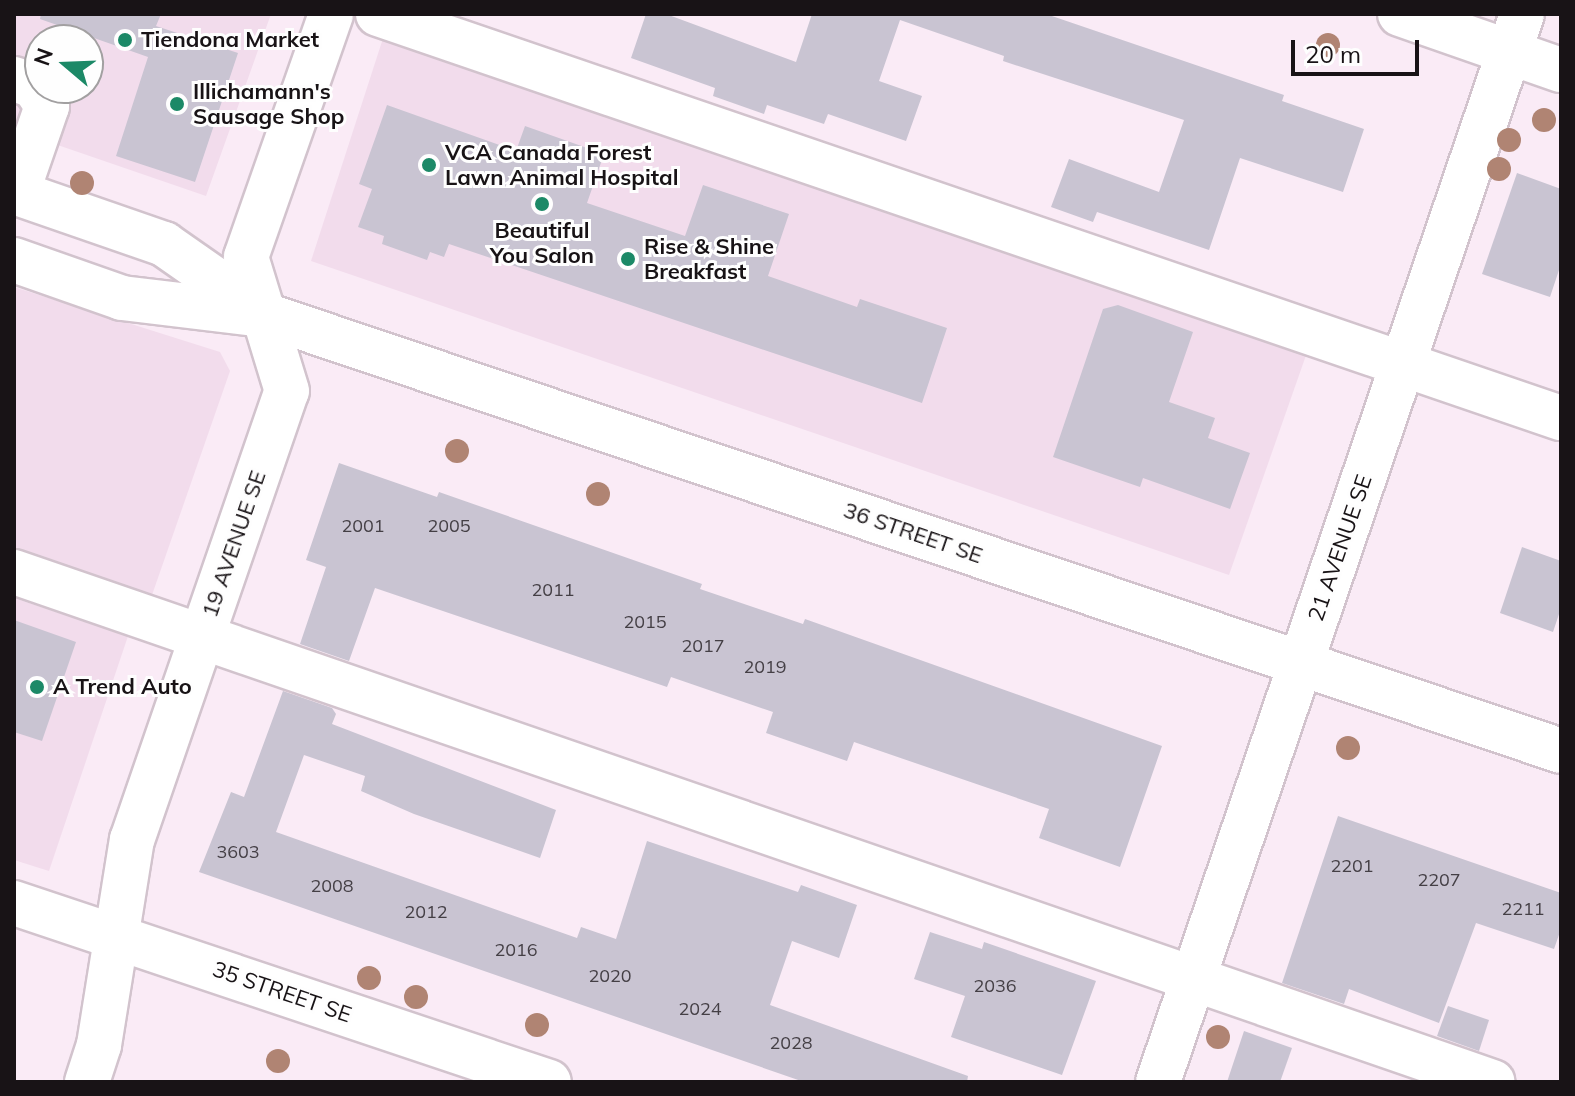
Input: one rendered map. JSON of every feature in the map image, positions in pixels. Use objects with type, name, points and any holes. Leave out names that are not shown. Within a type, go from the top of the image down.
[{"type":"street","name":"19 AVENUE SE","points":[[87,1082],[99,1045],[132,840],[287,391],[246,257],[331,14]]},
{"type":"street","points":[[378,14],[1561,418]]},
{"type":"street","points":[[1400,14],[1516,33],[1561,70]]},
{"type":"street","name":"21 AVENUE SE","points":[[1158,1082],[1516,33]]},
{"type":"street","points":[[14,79],[34,86],[47,106],[16,192]]},
{"type":"street","name":"36 STREET SE","points":[[16,192],[164,244],[265,315]]},
{"type":"street","name":"36 STREET SE","points":[[14,260],[122,298],[265,315],[1561,751]]},
{"type":"street","points":[[14,572],[1493,1082]]},
{"type":"street","name":"35 STREET SE","points":[[14,903],[549,1082]]},
{"type":"shaded area","points":[[14,14],[271,14],[206,196],[14,130]]},
{"type":"shaded area","points":[[386,29],[1311,341],[1229,575],[311,261]]},
{"type":"shaded area","points":[[14,287],[220,352],[230,371],[152,595],[14,548]]},
{"type":"shaded area","points":[[14,598],[128,636],[49,871],[14,860]]},
{"type":"building","name":"Illichamann's Sausage Shop","points":[[41,14],[161,14],[156,26],[238,53],[195,182],[116,156],[148,57],[104,42],[104,24],[54,24],[40,19]]},
{"type":"building","points":[[646,14],[666,14],[796,62],[812,14],[1046,14],[1284,95],[1282,101],[1364,129],[1343,192],[1240,158],[1209,250],[1097,212],[1093,222],[1051,207],[1069,159],[1159,192],[1184,120],[1003,61],[1004,56],[900,20],[879,81],[922,96],[906,141],[828,114],[824,124],[767,105],[764,114],[713,96],[715,88],[631,58]]},
{"type":"building","points":[[387,105],[516,151],[525,126],[604,154],[587,203],[685,236],[703,185],[789,214],[768,276],[857,307],[860,299],[947,328],[922,403],[449,244],[444,257],[430,252],[427,260],[382,244],[384,236],[358,227],[372,189],[359,184]]},
{"type":"building","points":[[1517,173],[1561,189],[1561,264],[1550,297],[1482,274]]},
{"type":"building","points":[[1118,305],[1193,332],[1169,402],[1215,418],[1208,438],[1250,453],[1230,509],[1143,478],[1140,487],[1053,457],[1103,309]]},
{"type":"building","points":[[339,463],[437,497],[439,492],[702,584],[700,589],[803,624],[805,619],[1162,746],[1120,867],[1039,838],[1049,809],[854,742],[847,761],[766,733],[773,712],[671,677],[667,687],[375,588],[349,661],[300,644],[326,567],[306,560]]},
{"type":"building","points":[[1522,547],[1561,561],[1561,608],[1553,632],[1500,613]]},
{"type":"building","name":"A Trend Auto","points":[[14,620],[76,642],[42,741],[14,732]]},
{"type":"building","points":[[283,691],[332,708],[336,714],[332,724],[556,810],[540,858],[414,814],[361,791],[365,776],[304,755],[276,832],[577,938],[581,927],[616,939],[647,841],[798,892],[801,885],[857,905],[839,958],[792,941],[770,1005],[968,1076],[967,1082],[804,1082],[199,872],[231,792],[244,797]]},
{"type":"building","points":[[1338,816],[1561,893],[1561,929],[1554,949],[1476,923],[1439,1023],[1349,989],[1344,1004],[1282,983]]},
{"type":"building","points":[[930,932],[982,949],[984,942],[1096,981],[1062,1075],[951,1037],[965,996],[914,979]]},
{"type":"building","points":[[1448,1006],[1489,1020],[1479,1051],[1437,1036]]},
{"type":"building","points":[[1244,1031],[1292,1048],[1280,1082],[1227,1082]]},
{"type":"place","name":"Tiendona Market","points":[[125,40]]},
{"type":"place","name":"Illichamann's Sausage Shop","points":[[177,104]]},
{"type":"place","name":"VCA Canada Forest Lawn Animal Hospital","points":[[429,165]]},
{"type":"place","name":"Beautiful You Salon","points":[[542,204]]},
{"type":"place","name":"Rise & Shine Breakfast","points":[[628,259]]},
{"type":"place","name":"A Trend Auto","points":[[37,687]]}]
